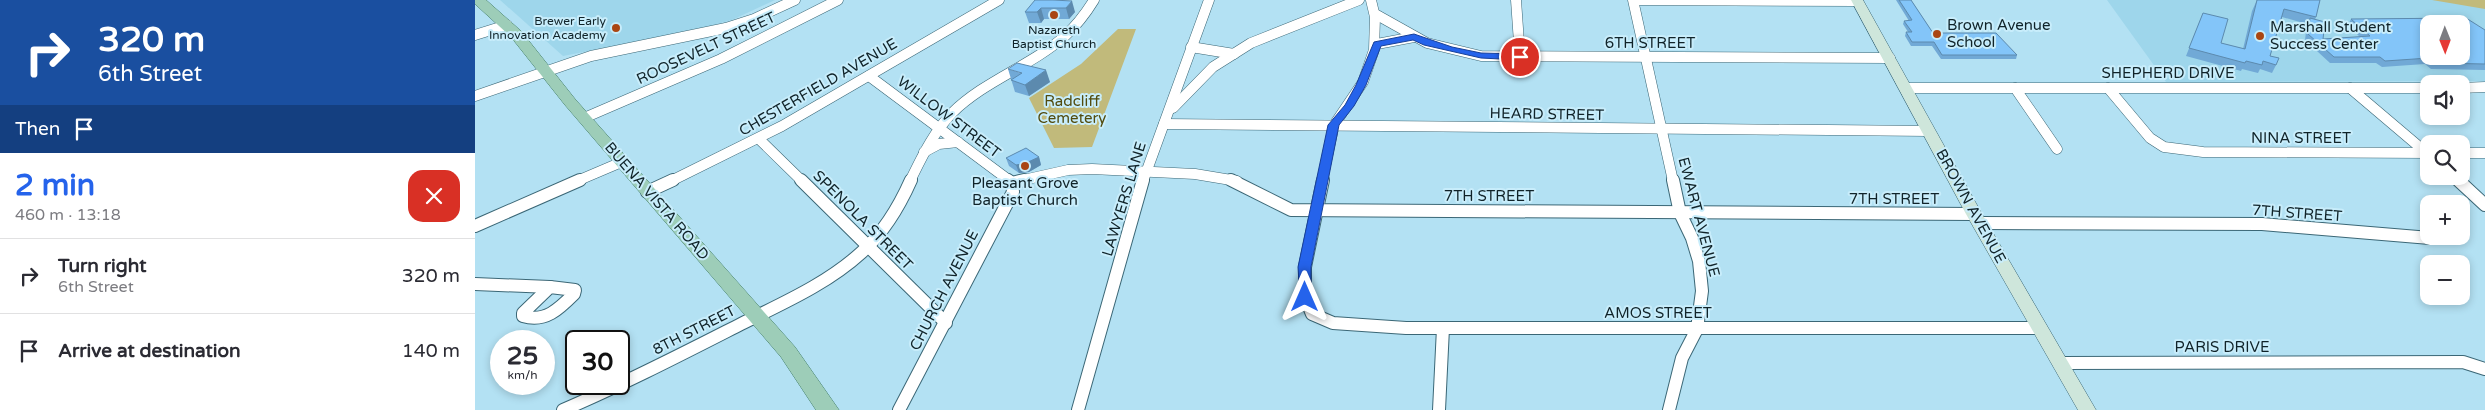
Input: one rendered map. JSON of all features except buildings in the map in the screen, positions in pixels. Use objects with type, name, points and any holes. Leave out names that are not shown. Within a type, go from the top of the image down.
[{"type":"main road","name":"BUENA VISTA ROAD","points":[[478,0],[507,25],[584,118],[624,161],[647,192],[788,352],[829,410]]},
{"type":"street","name":"ROOSEVELT STREET","points":[[475,96],[591,56],[726,28],[754,19],[795,0]]},
{"type":"street","name":"ROOSEVELT STREET","points":[[584,118],[721,59],[838,0]]},
{"type":"street","name":"CHESTERFIELD AVENUE","points":[[647,192],[703,168],[759,139],[999,0]]},
{"type":"street","points":[[937,127],[967,100],[1062,38],[1083,18],[1094,0]]},
{"type":"street","name":"LAWYERS LANE","points":[[1078,410],[1146,172],[1209,0]]},
{"type":"street","points":[[1166,119],[1213,67],[1251,43],[1289,26],[1359,0]]},
{"type":"street","points":[[1316,211],[1334,125],[1349,106],[1361,85],[1377,44],[1377,15],[1371,0]]},
{"type":"street","points":[[1516,0],[1520,57]]},
{"type":"street","points":[[1633,0],[1858,0]]},
{"type":"street","name":"EWART AVENUE","points":[[1633,0],[1680,213],[1692,238],[1699,261],[1703,291],[1697,330],[1682,358],[1669,410]]},
{"type":"street","name":"BROWN AVENUE","points":[[1858,0],[2039,328],[2087,410]]},
{"type":"street","name":"6TH STREET","points":[[1377,15],[1427,44],[1481,56],[1890,58]]},
{"type":"street","points":[[475,35],[507,25]]},
{"type":"street","points":[[1377,44],[1414,36]]},
{"type":"street","points":[[1191,47],[1234,54]]},
{"type":"street","name":"WILLOW STREET","points":[[869,76],[1012,183]]},
{"type":"street","name":"SHEPHERD DRIVE","points":[[1906,88],[2420,88]]},
{"type":"street","points":[[2015,88],[2057,149]]},
{"type":"street","name":"NINA STREET","points":[[2108,88],[2150,138],[2164,147],[2203,152],[2420,154]]},
{"type":"street","points":[[2350,88],[2420,147]]},
{"type":"street","points":[[2470,88],[2485,88]]},
{"type":"street","name":"HEARD STREET","points":[[1166,119],[1334,125],[1663,130],[1929,131]]},
{"type":"street","name":"8TH STREET","points":[[563,410],[614,389],[817,285],[855,259],[869,246],[896,212],[937,127]]},
{"type":"street","name":"SPENOLA STREET","points":[[759,139],[946,323]]},
{"type":"street","points":[[924,152],[939,144],[958,142]]},
{"type":"street","points":[[2470,153],[2485,153]]},
{"type":"street","points":[[475,226],[624,161]]},
{"type":"street","name":"7TH STREET","points":[[1012,183],[1068,170],[1216,176],[1235,181],[1291,210],[1316,211],[1680,213],[2262,224],[2420,237]]},
{"type":"street","name":"CHURCH AVENUE","points":[[899,410],[1013,192],[1012,183]]},
{"type":"street","points":[[2463,185],[2485,205]]},
{"type":"street","name":"AMOS STREET","points":[[1316,211],[1305,267],[1305,297],[1312,314],[1333,323],[1443,328],[1697,330],[2039,328]]},
{"type":"street","points":[[475,284],[551,286]]},
{"type":"street","points":[[1439,410],[1443,328]]},
{"type":"street","name":"PARIS DRIVE","points":[[2061,364],[2463,362],[2485,369]]},
{"type":"shaded area","name":"Brewer Early Innovation Academy","points":[[500,0],[775,0],[732,20],[688,32],[563,56]]},
{"type":"shaded area","points":[[2107,0],[2485,0],[2485,81],[2470,81],[2470,75],[2420,75],[2420,81],[2166,82]]},
{"type":"green space","points":[[2432,0],[2485,0],[2485,9]]},
{"type":"green space","name":"Radcliff Cemetery","points":[[1118,29],[1136,29],[1092,147],[1054,148],[1029,98],[1081,64]]},
{"type":"place","name":"Nazareth Baptist Church","points":[[1054,15]]},
{"type":"place","name":"Brewer Early Innovation Academy","points":[[616,28]]},
{"type":"place","name":"Brown Avenue School","points":[[1937,34]]},
{"type":"place","name":"Marshall Student Success Center","points":[[2260,36]]},
{"type":"place","name":"Pleasant Grove Baptist Church","points":[[1025,166]]},
{"type":"route","points":[[1305,297],[1305,267],[1334,125],[1349,106],[1361,85],[1375,54],[1377,44],[1414,36],[1427,44],[1481,56],[1520,57]]}]
